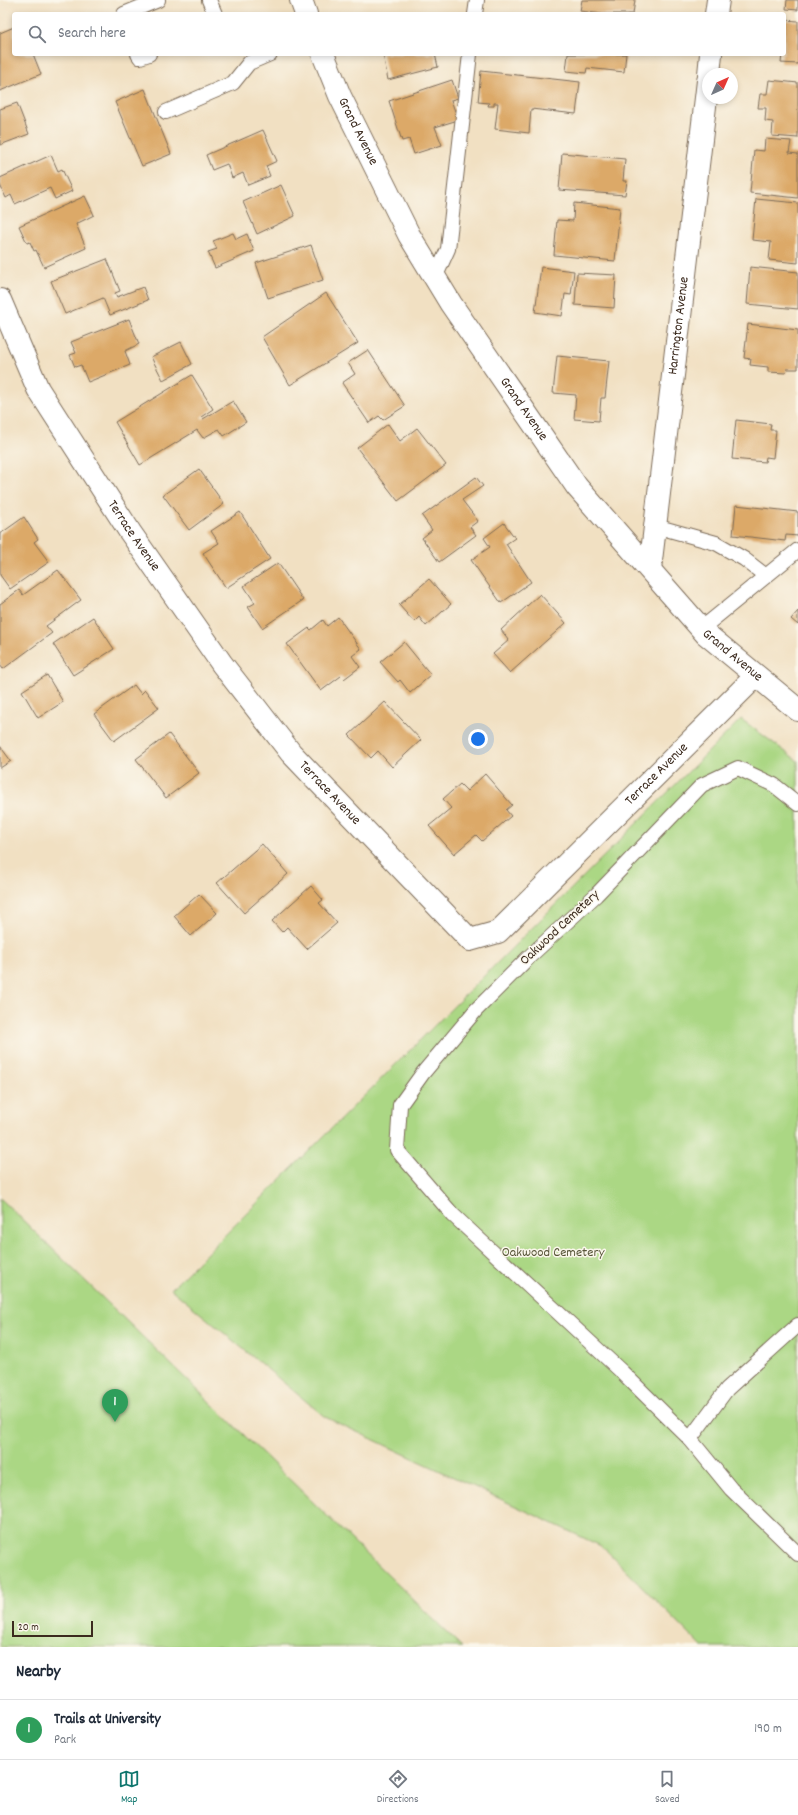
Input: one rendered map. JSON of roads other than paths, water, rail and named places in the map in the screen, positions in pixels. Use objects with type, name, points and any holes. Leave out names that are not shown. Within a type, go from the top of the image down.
[{"type":"street","points":[[301,0],[305,12]]},
{"type":"street","points":[[716,12],[718,0]]},
{"type":"street","name":"Grand Avenue","points":[[324,56],[340,96],[409,235],[435,278],[577,487],[701,629],[798,710]]},
{"type":"street","points":[[710,68],[711,56]]},
{"type":"street","name":"Harrington Avenue","points":[[650,570],[705,104]]},
{"type":"street","name":"Terrace Avenue","points":[[0,300],[38,389],[130,532],[222,664],[291,753],[470,940],[498,932],[756,676]]},
{"type":"lane","points":[[129,12],[158,0]]},
{"type":"lane","points":[[209,0],[214,12]]},
{"type":"lane","points":[[475,12],[477,0]]},
{"type":"lane","points":[[166,112],[233,83],[249,63],[265,56]]},
{"type":"lane","points":[[435,278],[448,249],[470,56]]},
{"type":"lane","points":[[655,526],[716,543],[744,559],[766,576]]},
{"type":"lane","points":[[701,629],[798,550]]},
{"type":"lane","name":"Oakwood Cemetery","points":[[798,804],[774,785],[738,768],[702,785],[596,895],[529,957],[476,1010],[423,1073],[400,1105],[397,1150],[453,1215],[621,1371],[690,1439],[731,1489],[798,1554]]},
{"type":"lane","points":[[690,1439],[727,1389],[798,1325]]},
{"type":"place","name":"Trails at University","points":[[115,1422]]}]
